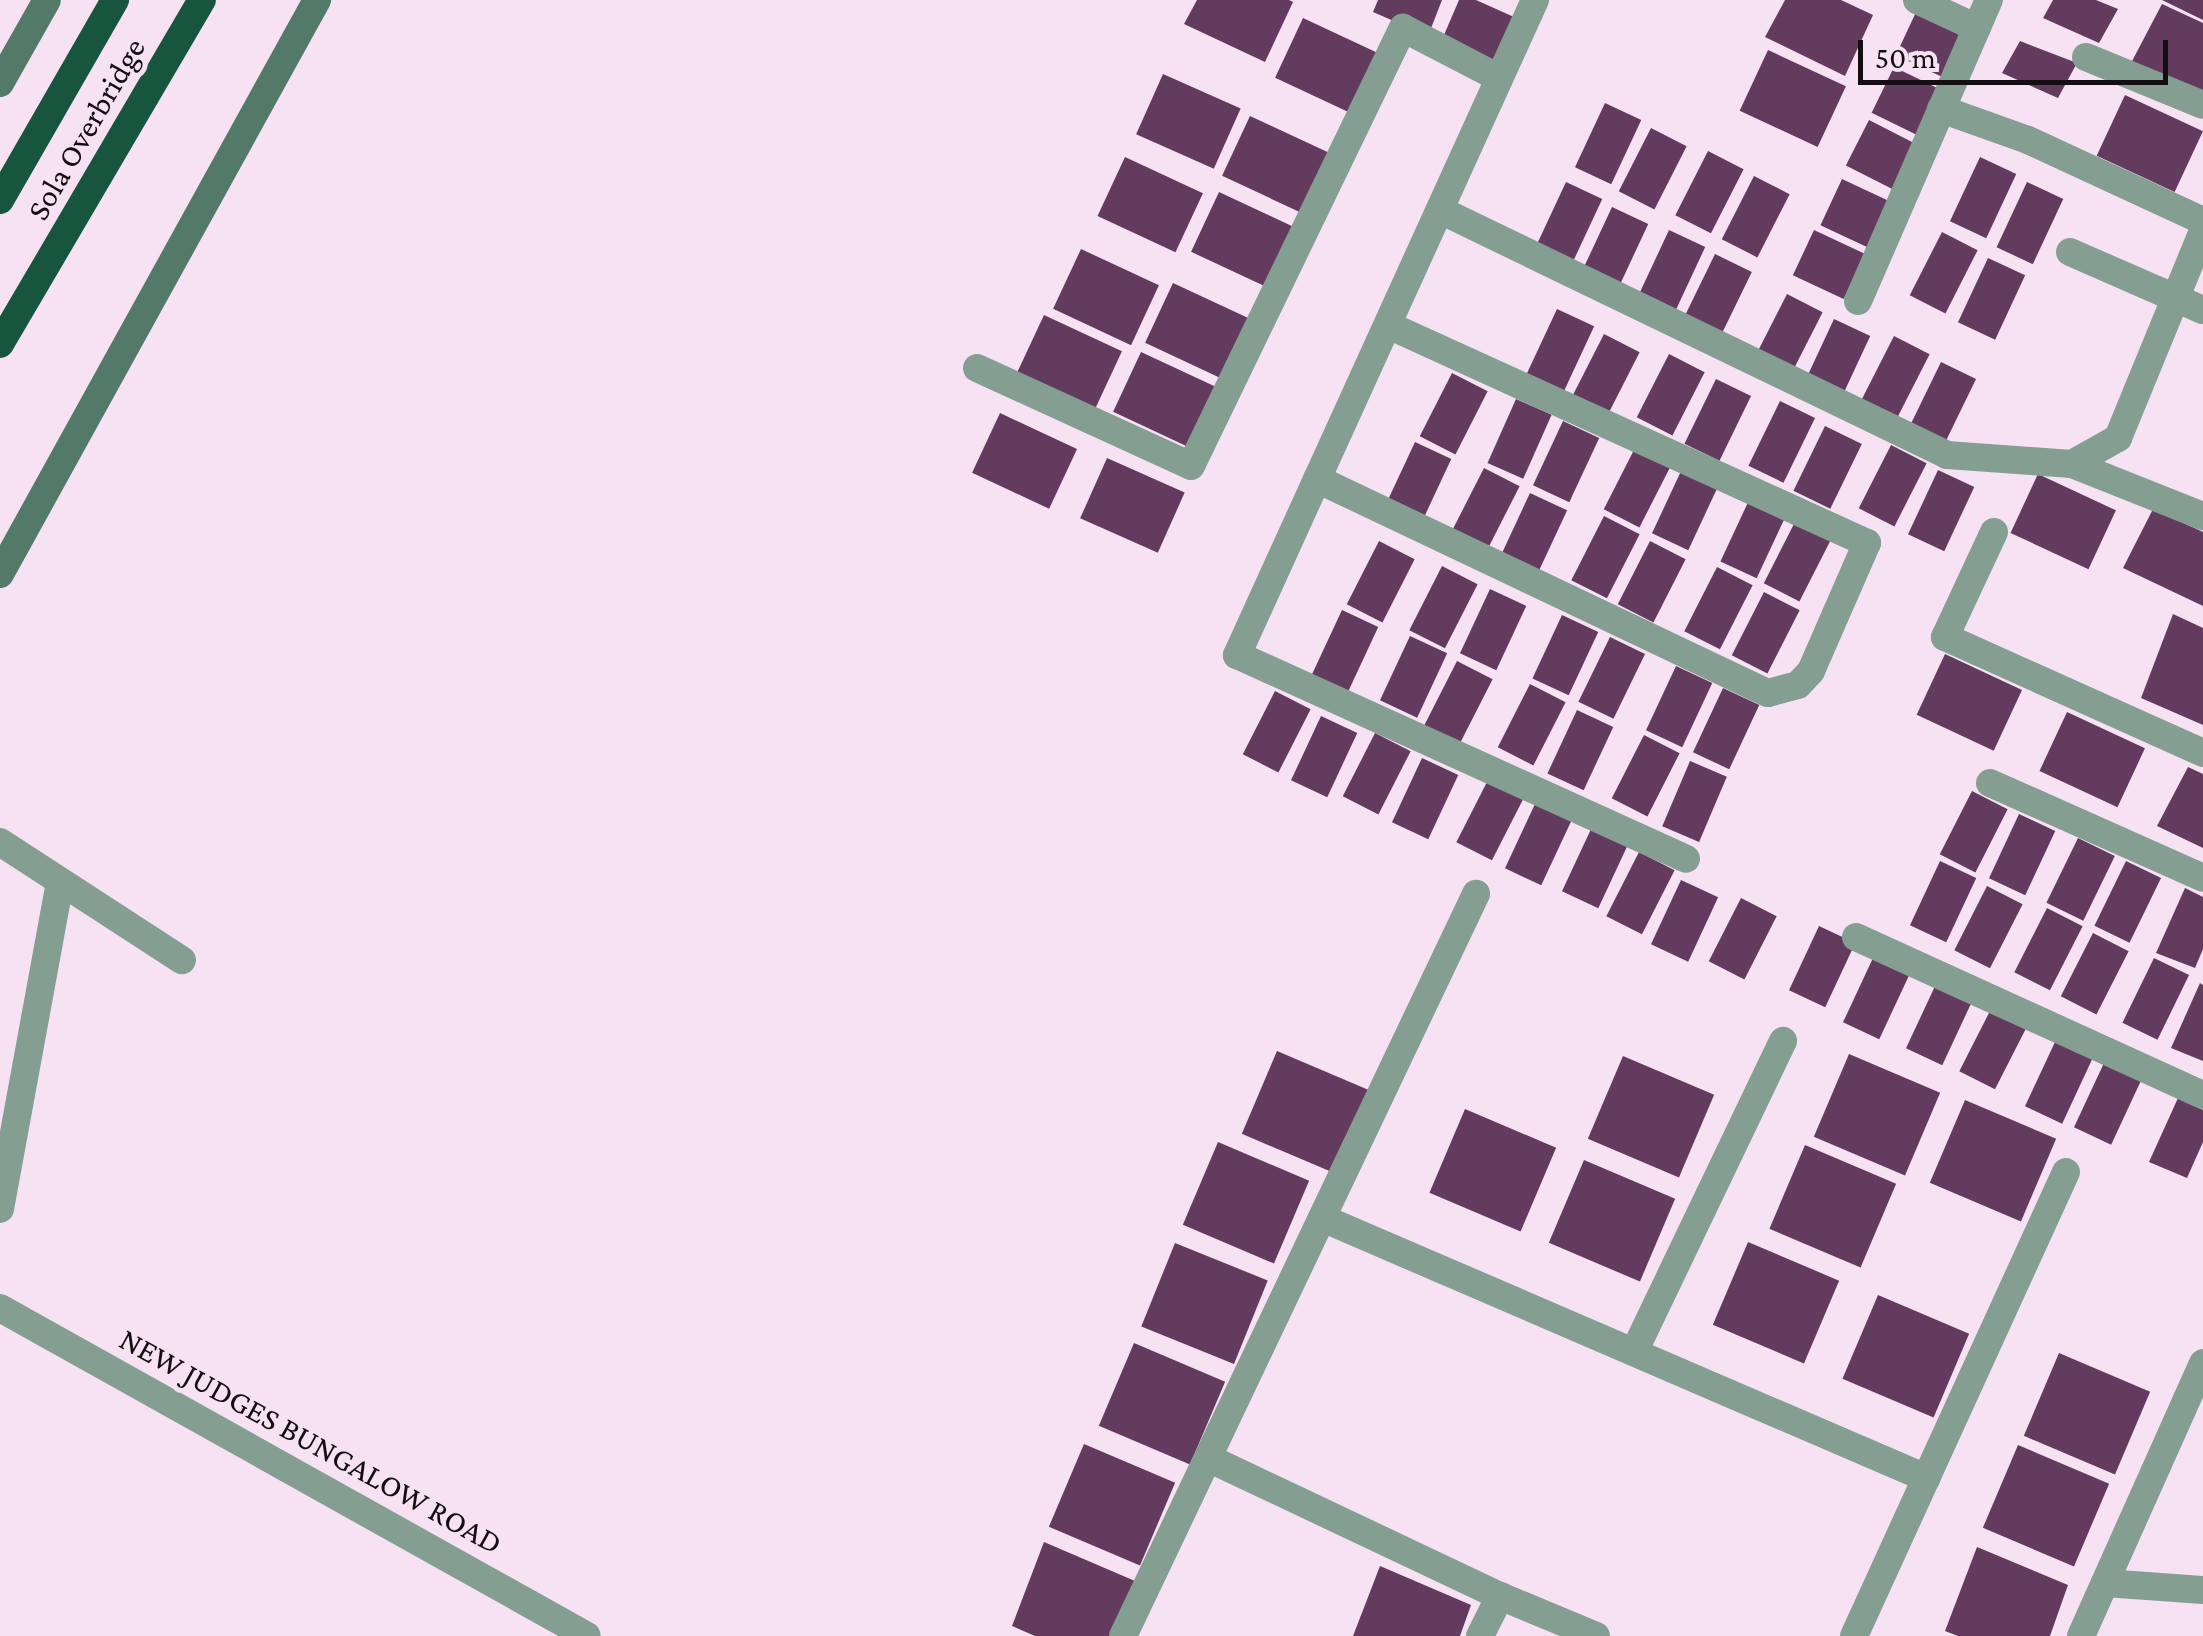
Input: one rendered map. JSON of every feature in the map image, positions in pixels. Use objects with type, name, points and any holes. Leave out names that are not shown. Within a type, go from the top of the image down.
[{"type":"highway","name":"Sola Overbridge","points":[[0,200],[115,0]]},
{"type":"highway","name":"Sola Overbridge","points":[[0,344],[202,0]]},
{"type":"main road","points":[[0,82],[48,0]]},
{"type":"main road","points":[[0,574],[316,0]]},
{"type":"street","points":[[1535,0],[1237,655],[1686,859]]},
{"type":"street","points":[[1918,0],[1977,28]]},
{"type":"street","points":[[1858,301],[1989,0]]},
{"type":"street","points":[[977,368],[1191,466],[1403,28],[1499,78]]},
{"type":"street","points":[[2086,57],[2203,105]]},
{"type":"street","points":[[1941,109],[2028,140],[2203,221]]},
{"type":"street","points":[[1440,210],[1947,455],[2072,464],[2203,516]]},
{"type":"street","points":[[2072,464],[2118,438],[2203,231]]},
{"type":"street","points":[[2070,252],[2203,310]]},
{"type":"street","points":[[1317,479],[1768,693],[1798,685],[1810,671],[1867,543],[1388,325]]},
{"type":"street","points":[[1994,532],[1946,637],[2203,753]]},
{"type":"street","points":[[1990,782],[2203,878]]},
{"type":"street","points":[[0,842],[182,960]]},
{"type":"street","points":[[0,1209],[60,881]]},
{"type":"street","points":[[1124,1636],[1476,894]]},
{"type":"street","points":[[1856,936],[2203,1095]]},
{"type":"street","points":[[1634,1352],[1783,1041]]},
{"type":"street","points":[[1855,1636],[2066,1172]]},
{"type":"street","points":[[1322,1218],[1926,1478]]},
{"type":"street","name":"NEW JUDGES BUNGALOW ROAD","points":[[0,1308],[587,1636]]},
{"type":"street","points":[[2081,1636],[2203,1363]]},
{"type":"street","points":[[1208,1458],[1500,1596],[1596,1636]]},
{"type":"street","points":[[2104,1583],[2203,1590]]},
{"type":"street","points":[[1480,1636],[1500,1596]]},
{"type":"building","points":[[1197,0],[1293,2],[1265,62],[1184,24]]},
{"type":"building","points":[[1378,0],[1442,0],[1428,36],[1373,12]]},
{"type":"building","points":[[1459,0],[1476,0],[1514,17],[1493,71],[1441,42]]},
{"type":"building","points":[[1785,0],[1841,0],[1873,15],[1845,76],[1765,37]]},
{"type":"building","points":[[2053,0],[2096,0],[2118,9],[2099,43],[2043,18]]},
{"type":"building","points":[[2162,0],[2203,0],[2203,20]]},
{"type":"building","points":[[2162,4],[2203,23],[2203,97],[2131,63]]},
{"type":"building","points":[[1917,10],[1968,34],[1947,79],[1896,55]]},
{"type":"building","points":[[1303,18],[1380,54],[1352,114],[1275,78]]},
{"type":"building","points":[[2020,41],[2077,63],[2058,98],[2002,73]]},
{"type":"building","points":[[1768,50],[1846,86],[1818,147],[1740,111]]},
{"type":"building","points":[[1894,67],[1943,91],[1921,137],[1872,113]]},
{"type":"building","points":[[1163,74],[1241,109],[1214,169],[1136,134]]},
{"type":"building","points":[[2125,95],[2203,131],[2175,192],[2097,156]]},
{"type":"building","points":[[1605,103],[1641,120],[1611,184],[1575,167]]},
{"type":"building","points":[[1250,116],[1328,152],[1300,212],[1222,176]]},
{"type":"building","points":[[1869,120],[1919,145],[1896,191],[1846,165]]},
{"type":"building","points":[[1651,128],[1687,146],[1654,209],[1619,191]]},
{"type":"building","points":[[1708,151],[1744,169],[1711,233],[1675,215]]},
{"type":"building","points":[[1125,157],[1203,193],[1175,252],[1098,216]]},
{"type":"building","points":[[1980,157],[2016,174],[1986,238],[1950,221]]},
{"type":"building","points":[[1754,176],[1790,194],[1757,257],[1722,239]]},
{"type":"building","points":[[1842,179],[1893,203],[1871,249],[1820,225]]},
{"type":"building","points":[[1566,182],[1602,199],[1572,263],[1536,246]]},
{"type":"building","points":[[2027,182],[2063,199],[2033,264],[1997,247]]},
{"type":"building","points":[[1219,192],[1296,228],[1268,288],[1191,252]]},
{"type":"building","points":[[1612,207],[1648,224],[1618,288],[1582,271]]},
{"type":"building","points":[[1669,230],[1705,247],[1675,311],[1639,294]]},
{"type":"building","points":[[1814,230],[1865,254],[1844,299],[1793,275]]},
{"type":"building","points":[[1942,232],[1978,250],[1945,313],[1910,295]]},
{"type":"building","points":[[1081,249],[1159,285],[1131,345],[1053,309]]},
{"type":"building","points":[[1715,254],[1752,272],[1720,337],[1683,319]]},
{"type":"building","points":[[1988,258],[2025,275],[1995,340],[1958,322]]},
{"type":"building","points":[[1173,283],[1251,319],[1223,379],[1145,343]]},
{"type":"building","points":[[1787,294],[1823,312],[1790,375],[1755,357]]},
{"type":"building","points":[[1557,309],[1594,326],[1564,391],[1527,373]]},
{"type":"building","points":[[1044,315],[1122,351],[1094,411],[1016,375]]},
{"type":"building","points":[[1834,319],[1870,336],[1840,401],[1804,384]]},
{"type":"building","points":[[1604,334],[1640,352],[1607,415],[1572,397]]},
{"type":"building","points":[[1894,336],[1930,354],[1897,418],[1861,400]]},
{"type":"building","points":[[1141,352],[1219,388],[1191,448],[1113,412]]},
{"type":"building","points":[[1669,354],[1705,372],[1672,435],[1637,417]]},
{"type":"building","points":[[1941,362],[1976,379],[1945,442],[1910,425]]},
{"type":"building","points":[[1452,373],[1488,391],[1455,454],[1420,436]]},
{"type":"building","points":[[1716,379],[1751,396],[1719,461],[1684,444]]},
{"type":"building","points":[[1516,399],[1552,415],[1523,479],[1488,463]]},
{"type":"building","points":[[1780,401],[1815,418],[1783,483],[1748,466]]},
{"type":"building","points":[[1000,413],[1077,449],[1049,509],[972,473]]},
{"type":"building","points":[[1563,421],[1599,438],[1569,502],[1533,485]]},
{"type":"building","points":[[1825,426],[1862,444],[1830,509],[1793,491]]},
{"type":"building","points":[[1415,442],[1451,459],[1421,523],[1385,506]]},
{"type":"building","points":[[1891,445],[1927,463],[1894,526],[1859,508]]},
{"type":"building","points":[[1636,446],[1672,464],[1639,527],[1604,509]]},
{"type":"building","points":[[1107,458],[1185,493],[1158,553],[1080,518]]},
{"type":"building","points":[[1484,468],[1520,486],[1487,549],[1452,531]]},
{"type":"building","points":[[1682,469],[1718,486],[1688,550],[1652,533]]},
{"type":"building","points":[[1938,470],[1974,487],[1944,551],[1908,534]]},
{"type":"building","points":[[2038,474],[2116,510],[2088,569],[2011,533]]},
{"type":"building","points":[[1530,493],[1567,510],[1537,576],[1500,558]]},
{"type":"building","points":[[1750,498],[1786,515],[1757,578],[1720,561]]},
{"type":"building","points":[[2153,509],[2203,532],[2203,606],[2123,568]]},
{"type":"building","points":[[1604,516],[1640,534],[1607,598],[1571,580]]},
{"type":"building","points":[[1796,520],[1832,538],[1799,601],[1764,583]]},
{"type":"building","points":[[1379,541],[1415,559],[1382,622],[1347,604]]},
{"type":"building","points":[[1650,541],[1686,559],[1653,622],[1618,604]]},
{"type":"building","points":[[1442,566],[1478,584],[1445,648],[1409,630]]},
{"type":"building","points":[[1717,567],[1753,585],[1720,649],[1684,631]]},
{"type":"building","points":[[1490,589],[1526,606],[1496,670],[1460,653]]},
{"type":"building","points":[[1764,592],[1800,610],[1767,673],[1732,655]]},
{"type":"building","points":[[1342,610],[1378,627],[1348,692],[1312,675]]},
{"type":"building","points":[[2173,614],[2203,628],[2203,725],[2141,698]]},
{"type":"building","points":[[1562,615],[1598,632],[1569,695],[1532,678]]},
{"type":"building","points":[[1410,636],[1447,653],[1417,718],[1380,700]]},
{"type":"building","points":[[1610,637],[1645,654],[1613,719],[1578,702]]},
{"type":"building","points":[[1945,654],[2022,690],[1994,751],[1917,715]]},
{"type":"building","points":[[1457,661],[1493,679],[1460,743],[1424,725]]},
{"type":"building","points":[[1676,666],[1712,683],[1682,747],[1646,730]]},
{"type":"building","points":[[1530,684],[1566,702],[1533,765],[1498,747]]},
{"type":"building","points":[[1723,688],[1759,705],[1729,769],[1693,752]]},
{"type":"building","points":[[1275,691],[1311,709],[1278,772],[1243,754]]},
{"type":"building","points":[[1577,710],[1613,727],[1584,790],[1547,773]]},
{"type":"building","points":[[2067,712],[2145,748],[2117,807],[2040,771]]},
{"type":"building","points":[[1321,716],[1357,733],[1327,797],[1291,780]]},
{"type":"building","points":[[1375,733],[1411,751],[1378,814],[1343,796]]},
{"type":"building","points":[[1644,735],[1680,753],[1647,816],[1612,798]]},
{"type":"building","points":[[1422,758],[1458,775],[1428,839],[1392,822]]},
{"type":"building","points":[[1690,761],[1727,777],[1699,842],[1662,826]]},
{"type":"building","points":[[2188,767],[2203,774],[2203,848],[2157,826]]},
{"type":"building","points":[[1489,778],[1525,796],[1492,860],[1456,842]]},
{"type":"building","points":[[1972,791],[2008,809],[1975,872],[1940,854]]},
{"type":"building","points":[[1535,804],[1571,821],[1541,885],[1505,868]]},
{"type":"building","points":[[2019,814],[2055,831],[2025,895],[1989,878]]},
{"type":"building","points":[[1592,827],[1628,844],[1598,908],[1562,891]]},
{"type":"building","points":[[2078,838],[2115,856],[2083,921],[2046,903]]},
{"type":"building","points":[[1639,852],[1675,870],[1642,934],[1606,916]]},
{"type":"building","points":[[1940,861],[1976,878],[1946,942],[1910,925]]},
{"type":"building","points":[[2126,861],[2161,878],[2129,943],[2094,926]]},
{"type":"building","points":[[1681,880],[1718,897],[1688,962],[1651,944]]},
{"type":"building","points":[[1987,886],[2023,904],[1990,968],[1954,950]]},
{"type":"building","points":[[2185,888],[2203,897],[2203,949],[2195,968],[2156,953]]},
{"type":"building","points":[[1741,898],[1777,916],[1744,979],[1709,961]]},
{"type":"building","points":[[2047,908],[2083,926],[2050,990],[2014,972]]},
{"type":"building","points":[[1819,926],[1855,943],[1825,1007],[1789,990]]},
{"type":"building","points":[[2093,933],[2129,951],[2096,1014],[2061,996]]},
{"type":"building","points":[[1873,958],[1909,975],[1879,1039],[1843,1022]]},
{"type":"building","points":[[2154,958],[2189,975],[2157,1040],[2122,1023]]},
{"type":"building","points":[[2200,983],[2203,985],[2203,1061],[2171,1048]]},
{"type":"building","points":[[1936,984],[1972,1001],[1942,1065],[1906,1048]]},
{"type":"building","points":[[1992,1007],[2028,1025],[1995,1089],[1959,1071]]},
{"type":"building","points":[[2055,1042],[2092,1059],[2062,1124],[2025,1106]]},
{"type":"building","points":[[1277,1051],[1368,1090],[1333,1173],[1242,1134]]},
{"type":"building","points":[[1849,1054],[1940,1093],[1905,1176],[1814,1137]]},
{"type":"building","points":[[1623,1056],[1714,1095],[1679,1178],[1588,1139]]},
{"type":"building","points":[[2104,1063],[2141,1080],[2111,1145],[2074,1127]]},
{"type":"building","points":[[2178,1098],[2203,1110],[2203,1142],[2187,1178],[2149,1162]]},
{"type":"building","points":[[1965,1100],[2056,1139],[2021,1222],[1930,1183]]},
{"type":"building","points":[[1465,1109],[1556,1148],[1521,1231],[1429,1193]]},
{"type":"building","points":[[1218,1142],[1309,1181],[1274,1264],[1183,1225]]},
{"type":"building","points":[[1805,1145],[1896,1184],[1861,1267],[1769,1229]]},
{"type":"building","points":[[1584,1160],[1675,1199],[1640,1282],[1549,1243]]},
{"type":"building","points":[[1748,1242],[1839,1281],[1804,1364],[1713,1325]]},
{"type":"building","points":[[1175,1243],[1268,1280],[1234,1364],[1141,1326]]},
{"type":"building","points":[[1878,1295],[1969,1334],[1934,1417],[1842,1379]]},
{"type":"building","points":[[1134,1343],[1225,1382],[1190,1465],[1099,1426]]},
{"type":"building","points":[[2059,1353],[2150,1392],[2115,1475],[2024,1436]]},
{"type":"building","points":[[1084,1444],[1175,1483],[1140,1566],[1049,1527]]},
{"type":"building","points":[[2018,1445],[2109,1484],[2074,1567],[1983,1528]]},
{"type":"building","points":[[1044,1542],[1135,1581],[1115,1636],[1035,1636],[1012,1626]]},
{"type":"building","points":[[1977,1547],[2068,1585],[2050,1636],[1958,1636],[1945,1631]]},
{"type":"building","points":[[1380,1566],[1471,1605],[1460,1636],[1353,1636]]}]
